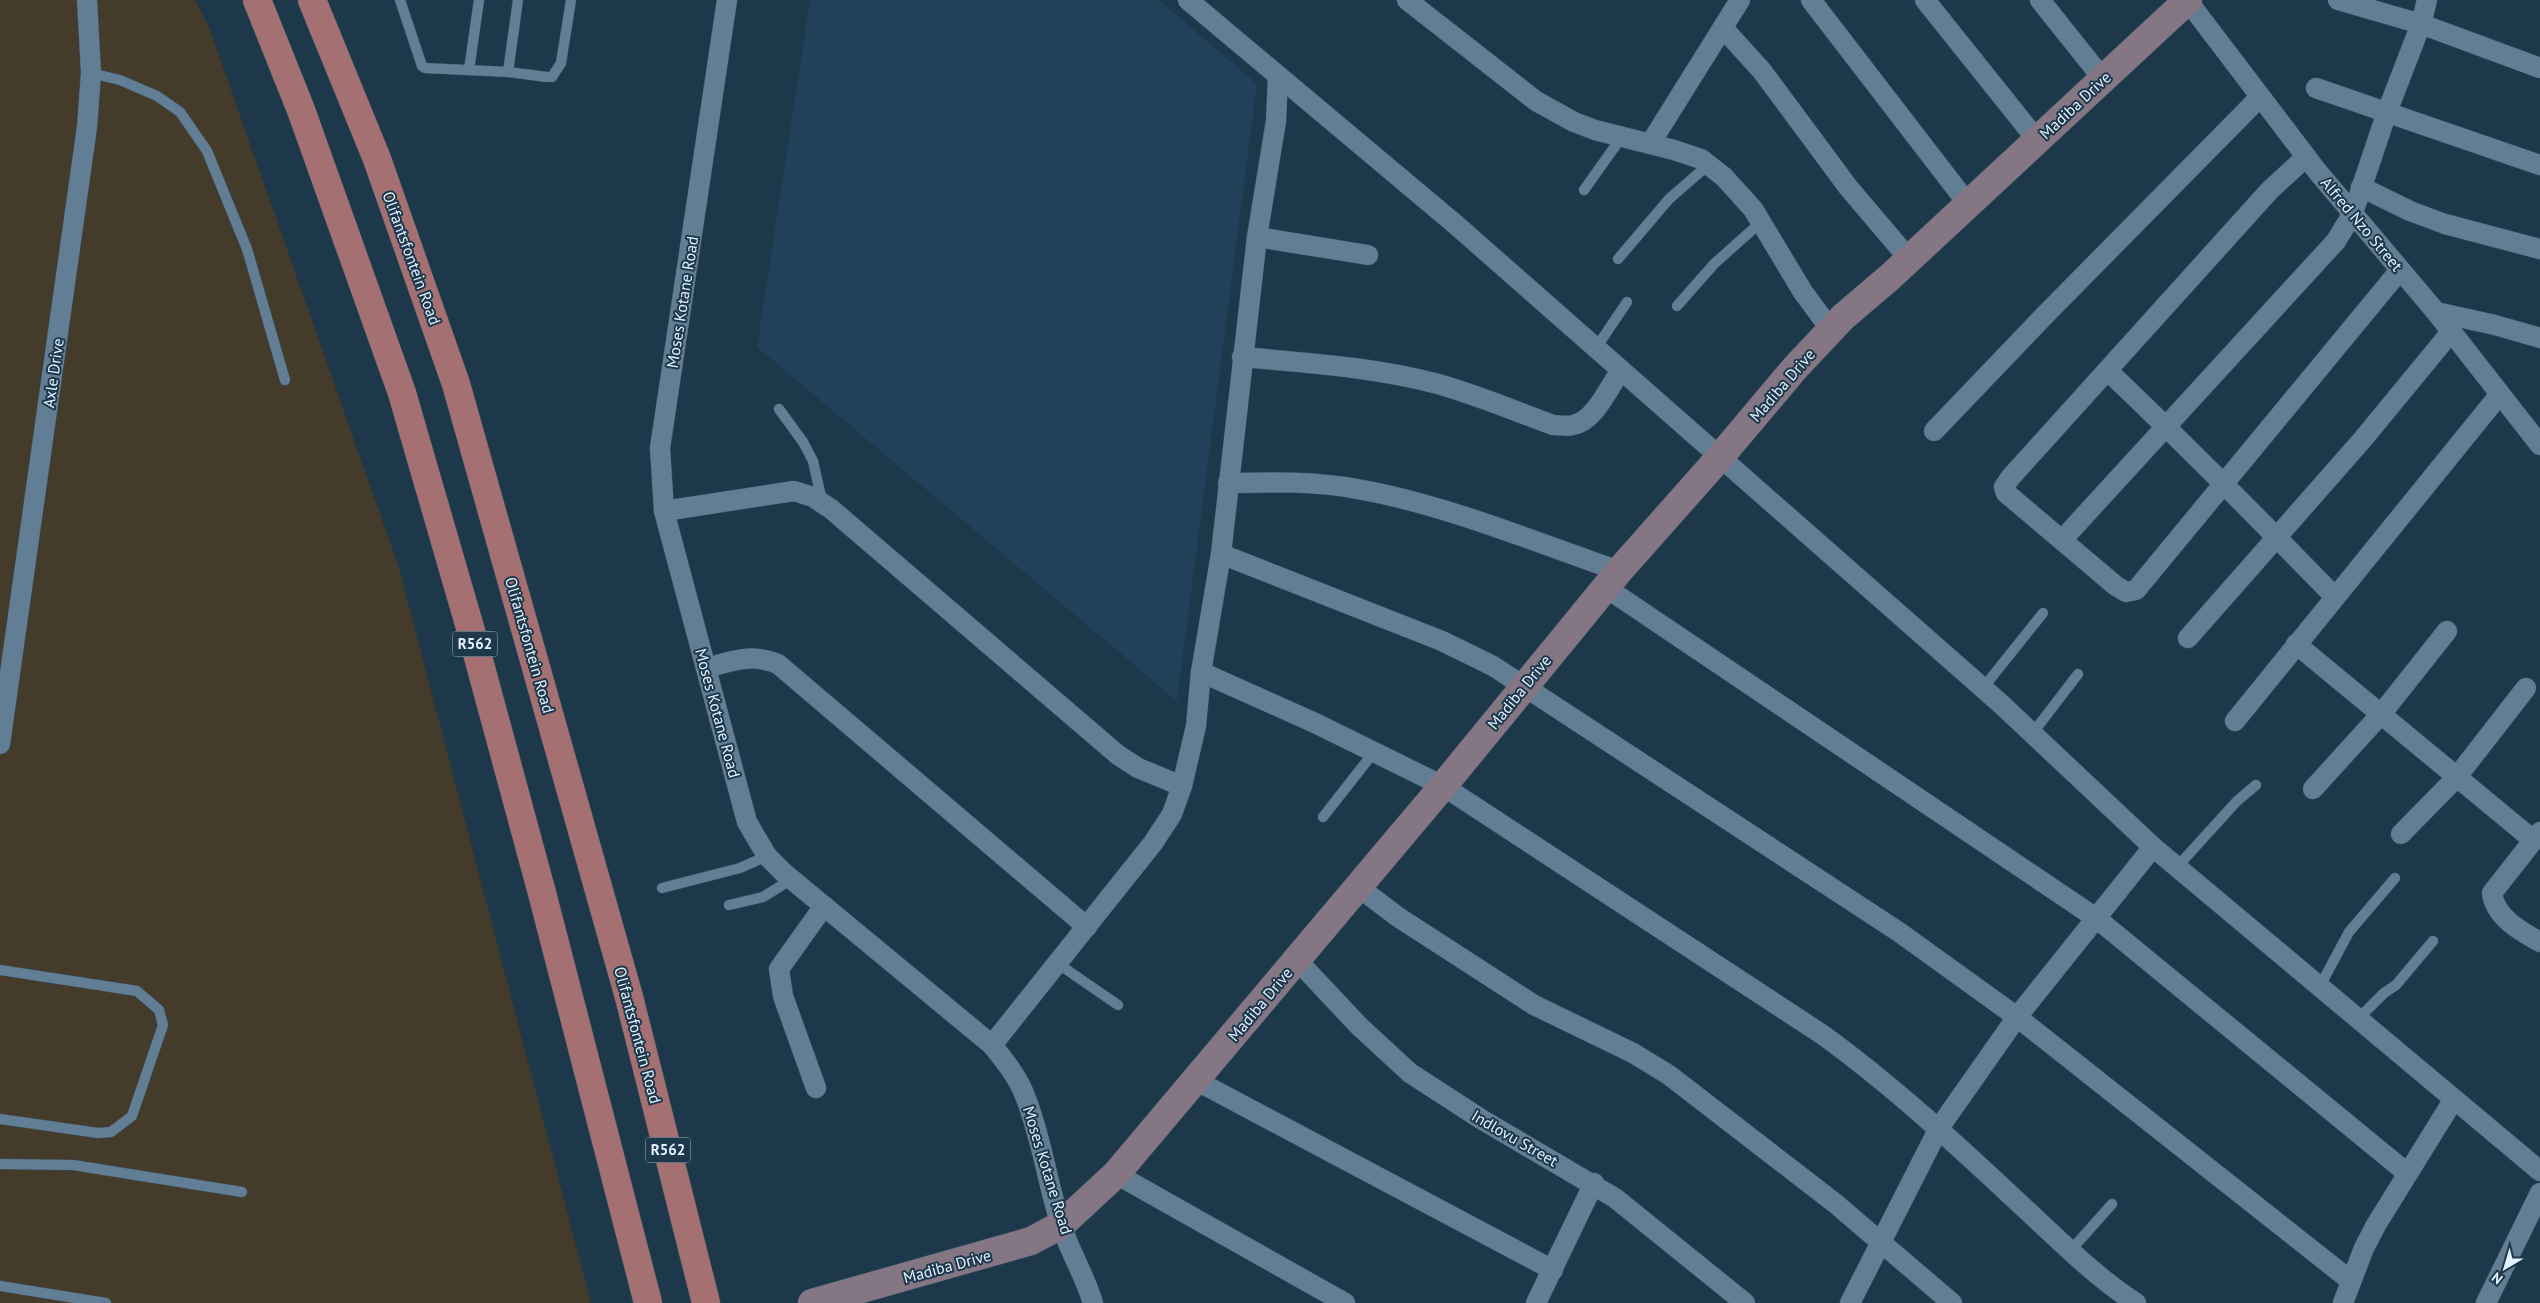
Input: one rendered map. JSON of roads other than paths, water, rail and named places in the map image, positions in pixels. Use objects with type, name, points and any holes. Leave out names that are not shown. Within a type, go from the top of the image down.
[{"type":"main road","name":"R562","points":[[257,0],[301,110],[402,393],[479,659],[648,1303]]},
{"type":"main road","name":"Olifantsfontein Road","points":[[312,0],[380,168],[456,384],[629,998],[706,1303]]},
{"type":"street","name":"Axle Drive","points":[[0,744],[87,127],[90,73],[87,0]]},
{"type":"street","name":"Moses Kotane Road","points":[[727,0],[660,448],[664,512],[748,822],[767,856],[792,879],[992,1045],[1025,1094],[1040,1141],[1062,1225],[1086,1279],[1093,1303]]},
{"type":"street","points":[[1188,0],[1456,224],[1983,688],[2153,847],[2540,1170]]},
{"type":"street","points":[[1407,0],[1536,101],[1574,122],[1621,138],[1683,153],[1701,159],[1708,164],[1740,193],[1761,222],[1803,292],[1831,330]]},
{"type":"street","points":[[1650,144],[1740,0]]},
{"type":"street","points":[[1811,0],[1968,204]]},
{"type":"street","points":[[1925,0],[2037,140]]},
{"type":"street","points":[[2040,0],[2103,79]]},
{"type":"street","name":"Madiba Drive","points":[[812,1303],[1031,1242],[1062,1225],[1116,1174],[1443,786],[1612,579],[1720,457],[1795,368],[1831,330],[2187,0]]},
{"type":"street","name":"Alfred Nzo Street","points":[[2187,0],[2306,157],[2436,312],[2540,445]]},
{"type":"street","points":[[2338,0],[2421,24],[2540,68]]},
{"type":"street","points":[[2062,540],[2165,425],[2336,240],[2353,214],[2387,112],[2421,24],[2427,0]]},
{"type":"street","points":[[1722,28],[1762,71],[1848,187],[1909,259]]},
{"type":"street","points":[[992,1045],[1153,843],[1172,814],[1182,786],[1196,726],[1201,672],[1221,554],[1257,237],[1276,121],[1278,76]]},
{"type":"street","points":[[2316,88],[2540,165]]},
{"type":"street","points":[[1934,431],[2260,97]]},
{"type":"street","points":[[2306,157],[2270,190],[2004,487],[2006,493],[2116,586],[2126,592],[2136,590],[2400,270]]},
{"type":"street","points":[[2361,187],[2410,211],[2445,224],[2540,249]]},
{"type":"street","points":[[1257,237],[1368,255]]},
{"type":"street","points":[[2436,312],[2496,325],[2540,338]]},
{"type":"street","points":[[2188,638],[2363,439],[2451,332]]},
{"type":"street","points":[[1242,357],[1334,365],[1403,376],[1457,390],[1553,425],[1572,426],[1582,422],[1593,412],[1620,370]]},
{"type":"street","points":[[2108,371],[2225,484],[2238,501],[2334,596]]},
{"type":"street","points":[[2235,721],[2334,596],[2500,394]]},
{"type":"street","points":[[1228,483],[1289,482],[1358,489],[1434,508],[1612,579],[2096,918],[2407,1173]]},
{"type":"street","points":[[664,512],[794,491],[813,496],[1118,755],[1138,768],[1182,786]]},
{"type":"street","points":[[1221,554],[1442,641],[1493,666],[1825,882],[2017,1017],[2351,1281]]},
{"type":"street","points":[[2313,789],[2382,713],[2448,631]]},
{"type":"street","points":[[2296,644],[2382,713],[2535,844],[2496,885],[2492,893],[2493,901],[2498,911],[2513,925],[2540,942]]},
{"type":"street","points":[[706,668],[745,658],[763,658],[778,664],[1087,927]]},
{"type":"street","points":[[1201,672],[1315,723],[1443,786],[1823,1035],[1856,1058],[1939,1128],[2117,1291],[2136,1303]]},
{"type":"street","points":[[2401,834],[2456,778],[2526,688]]},
{"type":"street","points":[[1850,1303],[1939,1128],[2017,1017],[2153,847]]},
{"type":"street","points":[[1357,886],[1398,917],[1534,1004],[1633,1053],[1669,1075],[1821,1192],[1952,1303]]},
{"type":"street","points":[[816,1088],[783,996],[779,969],[824,906]]},
{"type":"street","name":"Indlovu Street","points":[[1297,960],[1359,1026],[1410,1073],[1481,1119],[1594,1183],[1745,1303]]},
{"type":"street","points":[[1197,1080],[1553,1270]]},
{"type":"street","points":[[2343,1303],[2376,1225],[2454,1099]]},
{"type":"street","points":[[1116,1174],[1345,1303]]},
{"type":"street","points":[[1536,1303],[1594,1183]]},
{"type":"street","points":[[2486,1303],[2540,1193]]},
{"type":"lane","points":[[400,0],[422,66],[430,69],[508,72],[547,77],[552,77],[557,72],[561,63],[571,0]]},
{"type":"lane","points":[[468,70],[479,0]]},
{"type":"lane","points":[[508,72],[518,0]]},
{"type":"lane","points":[[90,73],[120,80],[157,96],[180,112],[206,151],[247,248],[285,380]]},
{"type":"lane","points":[[1584,190],[1621,138]]},
{"type":"lane","points":[[1618,259],[1669,199],[1708,164]]},
{"type":"lane","points":[[1677,306],[1714,264],[1761,222]]},
{"type":"lane","points":[[1596,348],[1628,302]]},
{"type":"lane","points":[[779,409],[803,442],[813,461],[822,502]]},
{"type":"lane","points":[[1983,688],[2043,613]]},
{"type":"lane","points":[[2032,734],[2078,674]]},
{"type":"lane","points":[[1323,817],[1374,752]]},
{"type":"lane","points":[[2177,867],[2237,801],[2256,785]]},
{"type":"lane","points":[[662,888],[740,868],[767,856]]},
{"type":"lane","points":[[2320,986],[2349,932],[2395,878]]},
{"type":"lane","points":[[729,905],[763,897],[792,879]]},
{"type":"lane","points":[[2358,1019],[2384,993],[2396,985],[2433,941]]},
{"type":"lane","points":[[1057,963],[1118,1005]]},
{"type":"lane","points":[[0,970],[137,991],[158,1010],[162,1025],[132,1116],[111,1132],[98,1134],[0,1119]]},
{"type":"lane","points":[[0,1164],[73,1165],[242,1192]]},
{"type":"lane","points":[[2071,1250],[2112,1204]]},
{"type":"lane","points":[[0,1286],[106,1303]]}]
